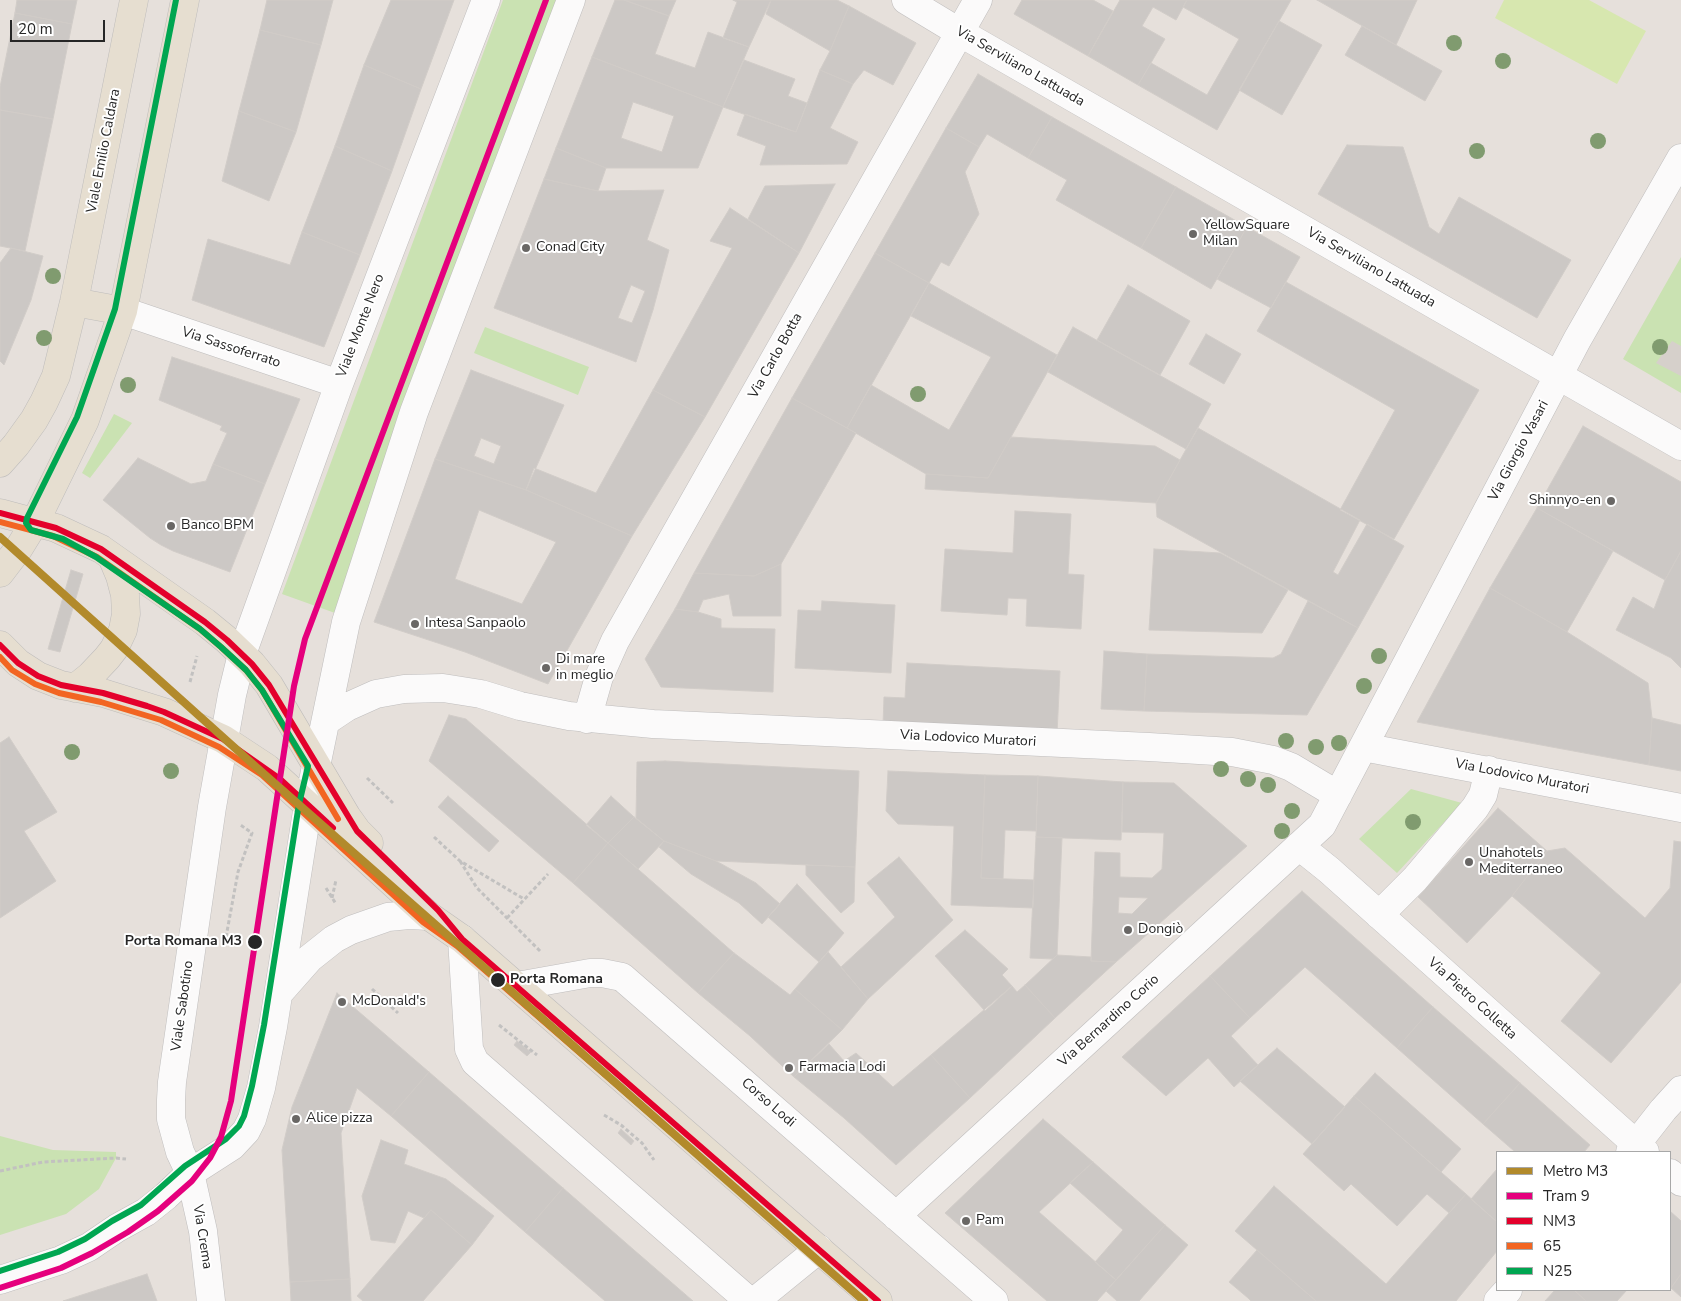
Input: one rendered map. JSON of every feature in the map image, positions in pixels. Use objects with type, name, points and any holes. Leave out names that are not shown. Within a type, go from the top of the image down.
[{"type":"main road","name":"Viale Emilio Caldara","points":[[0,463],[34,420],[50,390],[63,349],[134,0]]},
{"type":"main road","points":[[0,573],[19,548],[35,522],[85,420],[122,311],[185,0]]},
{"type":"main road","points":[[74,302],[122,311]]},
{"type":"main road","points":[[0,513],[74,535],[101,549],[205,622],[242,654],[269,685],[357,831],[438,910],[462,939]]},
{"type":"main road","points":[[75,688],[90,676],[107,658],[114,649],[122,630],[126,614],[125,595],[112,557]]},
{"type":"main road","points":[[6,658],[38,676],[75,688],[109,695],[156,709],[223,739],[267,768],[429,916],[462,939],[517,986],[878,1301]]},
{"type":"street","name":"Viale Monte Nero","points":[[223,739],[242,654],[339,384],[486,0]]},
{"type":"street","points":[[0,1280],[61,1260],[89,1248],[117,1228],[146,1212],[190,1173],[232,1146],[246,1131],[252,1120],[261,1088],[308,805],[346,622],[414,412],[572,0]]},
{"type":"street","name":"Via Serviliano Lattuada","points":[[906,0],[1681,446]]},
{"type":"street","name":"Via Carlo Botta","points":[[588,719],[599,677],[615,641],[978,0]]},
{"type":"street","name":"Via Giorgio Vasari","points":[[1363,747],[1558,376],[1681,158]]},
{"type":"street","name":"Via Sassoferrato","points":[[122,311],[339,384]]},
{"type":"street","name":"Via Lodovico Muratori","points":[[326,721],[347,707],[376,694],[392,690],[443,688],[481,694],[520,706],[588,719],[653,724],[1232,752],[1253,755],[1282,764],[1338,795]]},
{"type":"street","name":"Viale Sabotino","points":[[190,1173],[180,1152],[171,1120],[172,1082],[223,739]]},
{"type":"street","points":[[1338,795],[1363,747]]},
{"type":"street","name":"Via Lodovico Muratori","points":[[1363,747],[1681,808]]},
{"type":"street","points":[[1379,915],[1414,879],[1475,808],[1483,795],[1489,770]]},
{"type":"street","name":"Via Bernardino Corio","points":[[896,1216],[1322,825],[1338,795]]},
{"type":"street","name":"Via Pietro Colletta","points":[[1299,846],[1379,915],[1637,1150]]},
{"type":"street","points":[[278,992],[310,958],[334,939],[352,930],[388,917],[429,916]]},
{"type":"street","points":[[462,939],[469,1049],[475,1062],[749,1301]]},
{"type":"street","name":"Corso Lodi","points":[[517,986],[590,974],[602,973],[622,977],[994,1301]]},
{"type":"street","points":[[1637,1150],[1663,1110],[1681,1090]]},
{"type":"street","name":"Via Crema","points":[[190,1173],[203,1231],[211,1301]]},
{"type":"street","points":[[1671,1174],[1681,1182]]},
{"type":"street","points":[[755,1301],[819,1249]]},
{"type":"street","points":[[1498,1301],[1507,1291]]},
{"type":"path","points":[[190,682],[197,656]]},
{"type":"path","points":[[368,778],[393,803]]},
{"type":"path","points":[[434,837],[460,861],[524,900]]},
{"type":"path","points":[[460,861],[477,888],[541,952]]},
{"type":"path","points":[[507,918],[548,874]]},
{"type":"path","points":[[332,898],[336,880]]},
{"type":"path","points":[[325,888],[339,910]]},
{"type":"path","points":[[372,989],[398,1013]]},
{"type":"path","points":[[492,1020],[537,1055]]},
{"type":"path","points":[[604,1115],[621,1125],[642,1143],[654,1160]]},
{"type":"path","points":[[0,1171],[42,1162],[126,1159]]},
{"type":"green space","points":[[503,0],[560,0],[335,613],[282,594]]},
{"type":"green space","points":[[1504,0],[1589,0],[1646,31],[1617,84],[1495,18]]},
{"type":"green space","points":[[1681,257],[1681,393],[1623,359]]},
{"type":"green space","points":[[485,327],[589,367],[578,395],[474,353]]},
{"type":"green space","points":[[114,414],[132,423],[90,478],[82,473]]},
{"type":"green space","points":[[1411,789],[1462,803],[1397,873],[1359,839]]},
{"type":"green space","points":[[0,1136],[53,1150],[116,1152],[116,1158],[99,1189],[66,1214],[0,1235]]},
{"type":"shaded area","points":[[1672,341],[1681,346],[1681,376],[1656,363]]},
{"type":"building","points":[[17,0],[77,0],[72,24],[15,13]]},
{"type":"building","points":[[267,0],[333,0],[321,45],[260,30]]},
{"type":"building","points":[[391,0],[454,0],[421,89],[364,65]]},
{"type":"building","points":[[615,0],[624,0],[669,16],[655,54],[695,68],[708,32],[749,47],[723,107],[592,57]]},
{"type":"building","points":[[624,0],[676,0],[669,16]]},
{"type":"building","points":[[733,0],[771,0],[749,47],[723,38],[737,2]]},
{"type":"building","points":[[771,0],[837,0],[849,6],[830,51],[766,14]]},
{"type":"building","points":[[1022,0],[1093,0],[1113,11],[1088,56],[1014,14]]},
{"type":"building","points":[[1120,0],[1187,0],[1176,20],[1153,7],[1142,26],[1165,39],[1138,85],[1088,56]]},
{"type":"building","points":[[1187,0],[1291,0],[1217,130],[1138,85],[1151,63],[1207,95],[1239,39],[1183,7]]},
{"type":"building","points":[[1317,0],[1417,0],[1396,45]]},
{"type":"building","points":[[849,6],[916,43],[893,85],[864,70],[853,84],[820,70]]},
{"type":"building","points":[[15,13],[72,24],[53,119],[0,110],[0,87]]},
{"type":"building","points":[[1279,21],[1322,45],[1282,115],[1239,90]]},
{"type":"building","points":[[1362,26],[1442,71],[1425,101],[1345,55]]},
{"type":"building","points":[[260,30],[321,45],[296,132],[239,111]]},
{"type":"building","points":[[592,57],[723,107],[698,168],[606,168],[556,148]],"holes":[[[633,102],[674,116],[662,152],[621,138]]]},
{"type":"building","points":[[744,60],[795,79],[788,96],[807,103],[796,132],[723,107]]},
{"type":"building","points":[[364,65],[421,89],[392,171],[335,146]]},
{"type":"building","points":[[820,70],[853,84],[830,128],[858,142],[847,164],[760,165],[766,146],[737,135],[745,114],[796,132]]},
{"type":"building","points":[[978,74],[1052,117],[1028,158],[987,134],[979,147],[946,128]]},
{"type":"building","points":[[0,110],[53,119],[25,251],[0,246]]},
{"type":"building","points":[[239,111],[296,132],[269,201],[222,181]]},
{"type":"building","points":[[1052,117],[1176,187],[1141,248],[1056,200],[1067,180],[1028,158]]},
{"type":"building","points":[[946,128],[979,147],[965,172],[979,214],[949,266],[941,262],[929,283],[875,253]]},
{"type":"building","points":[[1347,145],[1403,147],[1429,227],[1439,234],[1459,197],[1571,260],[1537,318],[1318,194]]},
{"type":"building","points":[[335,146],[392,171],[360,255],[302,232]]},
{"type":"building","points":[[556,148],[606,168],[598,191],[544,179]]},
{"type":"building","points":[[544,179],[598,191],[664,190],[647,240],[669,250],[653,310],[636,362],[494,308]],"holes":[[[631,285],[645,291],[632,323],[618,318]]]},
{"type":"building","points":[[835,184],[799,253],[748,219],[765,186]]},
{"type":"building","points":[[1176,187],[1247,227],[1211,289],[1141,248]]},
{"type":"building","points":[[730,208],[799,253],[705,417],[653,390],[732,248],[710,241]]},
{"type":"building","points":[[1247,227],[1300,257],[1271,308],[1217,279]]},
{"type":"building","points":[[302,232],[360,255],[324,347],[192,300],[208,239],[290,265]]},
{"type":"building","points":[[11,248],[43,256],[31,300],[4,365],[0,361],[0,263]]},
{"type":"building","points":[[875,253],[929,283],[847,428],[792,398]]},
{"type":"building","points":[[1286,282],[1479,390],[1394,539],[1340,510],[1395,410],[1257,331]]},
{"type":"building","points":[[929,283],[1057,355],[988,478],[926,474],[847,428],[871,385],[949,430],[991,357],[911,316]]},
{"type":"building","points":[[1128,285],[1190,321],[1160,375],[1097,340]]},
{"type":"building","points":[[1073,327],[1211,404],[1186,449],[1048,372]]},
{"type":"building","points":[[1206,334],[1241,354],[1224,384],[1189,364]]},
{"type":"building","points":[[172,357],[300,399],[265,484],[213,464],[227,433],[220,430],[222,426],[159,400]]},
{"type":"building","points":[[471,370],[564,405],[526,490],[435,459]],"holes":[[[481,438],[501,446],[494,464],[474,456]]]},
{"type":"building","points":[[653,390],[705,417],[632,536],[526,490],[534,468],[596,493]]},
{"type":"building","points":[[792,398],[856,433],[781,564],[754,576],[694,573]]},
{"type":"building","name":"Shinnyo-en","points":[[1583,426],[1681,482],[1681,551],[1665,580],[1537,508]]},
{"type":"building","points":[[1198,428],[1360,520],[1333,572],[1338,575],[1367,524],[1404,546],[1358,628],[1157,517],[1156,503]]},
{"type":"building","points":[[1011,437],[1155,446],[1180,460],[1156,503],[925,489],[926,474],[988,478]]},
{"type":"building","points":[[138,458],[191,484],[206,481],[213,464],[265,484],[230,572],[161,545],[103,500]]},
{"type":"building","points":[[435,459],[526,490],[632,536],[548,684],[465,652],[374,622]],"holes":[[[479,510],[556,542],[522,604],[455,579]]]},
{"type":"building","points":[[1537,508],[1613,551],[1567,632],[1490,588]]},
{"type":"building","points":[[1015,511],[1071,514],[1068,574],[1084,575],[1081,629],[1026,626],[1027,599],[1008,598],[1007,615],[941,611],[945,549],[1013,553]]},
{"type":"building","points":[[1154,549],[1220,553],[1288,590],[1262,633],[1149,630]]},
{"type":"building","points":[[1681,551],[1681,668],[1671,658],[1616,630],[1633,597],[1654,609],[1665,580]]},
{"type":"building","points":[[781,564],[781,616],[733,616],[729,594],[703,600],[698,612],[675,609],[694,573],[754,576]]},
{"type":"building","points":[[71,570],[83,574],[60,652],[48,649]]},
{"type":"building","points":[[1490,588],[1567,632],[1648,683],[1652,718],[1649,765],[1417,722]]},
{"type":"building","points":[[822,601],[895,605],[891,673],[795,668],[798,610],[821,611]]},
{"type":"building","points":[[1308,601],[1358,628],[1307,715],[1144,711],[1147,654],[1273,658],[1281,654]]},
{"type":"building","points":[[675,609],[698,612],[721,619],[721,628],[775,629],[773,692],[661,687],[645,659]]},
{"type":"building","points":[[1104,651],[1147,654],[1144,711],[1101,709]]},
{"type":"building","points":[[907,663],[1060,671],[1057,734],[883,725],[884,697],[905,698]]},
{"type":"building","points":[[449,715],[466,719],[608,843],[573,883],[429,761]]},
{"type":"building","points":[[1652,718],[1681,725],[1681,771],[1649,765]]},
{"type":"building","points":[[9,737],[57,812],[24,831],[56,881],[0,918],[0,743]]},
{"type":"building","points":[[665,761],[859,771],[855,867],[716,861],[664,841],[636,818],[637,762]]},
{"type":"building","points":[[888,771],[985,775],[981,878],[1034,880],[1033,908],[951,905],[954,826],[898,824],[886,811]]},
{"type":"building","points":[[985,775],[1038,776],[1036,831],[1005,830],[1003,879],[981,878]]},
{"type":"building","points":[[1038,776],[1123,782],[1121,840],[1036,837]]},
{"type":"building","points":[[1123,782],[1174,783],[1247,846],[1116,962],[1091,961],[1095,852],[1120,853],[1120,877],[1152,878],[1162,869],[1164,833],[1122,832]],"holes":[[[1119,897],[1148,898],[1132,914],[1118,913]]]},
{"type":"building","points":[[448,796],[499,841],[489,852],[438,807]]},
{"type":"building","points":[[611,796],[634,817],[608,843],[586,825]]},
{"type":"building","points":[[1498,808],[1547,851],[1512,896],[1467,943],[1418,897]]},
{"type":"building","points":[[634,817],[664,841],[638,869],[608,843]]},
{"type":"building","points":[[1036,837],[1062,838],[1057,955],[1053,959],[1030,958]]},
{"type":"building","points":[[664,841],[716,861],[756,883],[780,904],[762,924],[739,903],[691,874],[659,847]]},
{"type":"building","points":[[1674,841],[1681,842],[1681,982],[1611,1063],[1561,1021],[1601,973],[1512,896],[1547,851],[1565,848],[1645,918],[1670,888]]},
{"type":"building","points":[[608,843],[734,953],[698,993],[573,883]]},
{"type":"building","points":[[899,857],[953,920],[868,999],[841,967],[895,917],[867,883]]},
{"type":"building","points":[[806,865],[855,867],[854,902],[841,913],[806,875]]},
{"type":"building","points":[[797,884],[844,933],[819,962],[768,917]]},
{"type":"building","points":[[1302,891],[1433,1007],[1397,1048],[1305,967],[1250,1018],[1210,976]]},
{"type":"building","points":[[965,930],[1008,969],[1002,975],[1012,986],[985,1011],[935,956]]},
{"type":"building","points":[[828,952],[868,999],[842,1030],[795,989]]},
{"type":"building","points":[[734,953],[790,995],[795,989],[842,1030],[794,1077],[750,1036],[698,993]]},
{"type":"building","points":[[1057,955],[1091,957],[1091,961],[1116,962],[1055,1018],[1025,985]]},
{"type":"building","points":[[1210,976],[1250,1018],[1231,1036],[1258,1065],[1234,1087],[1208,1058],[1166,1096],[1122,1057]]},
{"type":"building","points":[[1025,985],[1055,1018],[970,1098],[931,1055],[1012,986],[1017,992]]},
{"type":"building","points":[[337,993],[429,1072],[391,1116],[357,1088],[341,1133],[350,1279],[290,1282],[282,1150],[292,1107]]},
{"type":"building","points":[[1433,1007],[1520,1083],[1483,1124],[1397,1048]]},
{"type":"building","points":[[517,1041],[531,1052],[527,1056],[514,1045]]},
{"type":"building","points":[[829,1044],[844,1061],[856,1053],[893,1087],[931,1055],[970,1098],[896,1165],[844,1118],[794,1077]]},
{"type":"building","points":[[1277,1048],[1345,1107],[1312,1144],[1240,1081]]},
{"type":"building","points":[[429,1072],[563,1188],[525,1232],[391,1116]]},
{"type":"building","points":[[1375,1073],[1461,1149],[1441,1172],[1354,1096]]},
{"type":"building","points":[[1520,1083],[1590,1145],[1585,1151],[1514,1151],[1483,1124]]},
{"type":"building","points":[[1354,1096],[1466,1194],[1449,1213],[1427,1194],[1397,1226],[1351,1184],[1344,1191],[1303,1154]]},
{"type":"building","points":[[1043,1119],[1093,1162],[1039,1212],[1116,1280],[1097,1301],[1047,1301],[945,1213]]},
{"type":"building","points":[[621,1129],[634,1141],[631,1145],[618,1133]]},
{"type":"building","points":[[381,1140],[408,1150],[404,1164],[446,1179],[494,1216],[472,1245],[431,1210],[424,1218],[408,1211],[395,1243],[371,1240],[362,1196]]},
{"type":"building","points":[[1093,1162],[1165,1225],[1116,1280],[1095,1262],[1123,1230],[1070,1183]]},
{"type":"building","points":[[1496,1170],[1496,1221],[1471,1199]]},
{"type":"building","points":[[1274,1186],[1386,1284],[1466,1194],[1496,1221],[1496,1252],[1456,1301],[1316,1301],[1235,1231]]},
{"type":"building","points":[[563,1188],[693,1301],[605,1301],[525,1232]]},
{"type":"building","points":[[431,1210],[472,1245],[423,1301],[363,1301],[357,1296]]},
{"type":"building","points":[[1671,1212],[1681,1221],[1681,1274],[1671,1288]]},
{"type":"building","points":[[1165,1225],[1188,1245],[1139,1301],[1117,1301],[1106,1291]]},
{"type":"building","points":[[1257,1250],[1316,1301],[1251,1301],[1229,1282]]},
{"type":"building","points":[[147,1274],[157,1301],[63,1301]]},
{"type":"building","points":[[1681,1274],[1681,1297],[1671,1288]]},
{"type":"building","points":[[350,1279],[351,1301],[291,1301],[290,1282]]},
{"type":"building","points":[[1554,1291],[1575,1291],[1586,1301],[1545,1301]]},
{"type":"building","points":[[1575,1291],[1626,1291],[1617,1301],[1586,1301]]},
{"type":"metro line","name":"M3","points":[[0,537],[255,766],[864,1301]]},
{"type":"tram line","name":"9","points":[[0,1288],[61,1268],[128,1232],[158,1211],[192,1181],[210,1158],[221,1137],[231,1101],[294,686],[305,639],[546,0]]},
{"type":"transit line","name":"N25","points":[[0,1271],[58,1252],[85,1239],[141,1205],[185,1166],[226,1139],[239,1126],[244,1116],[252,1086],[264,1025],[299,804],[308,766],[262,690],[246,670],[221,647],[200,629],[96,557],[63,539],[31,530],[26,523],[77,417],[115,309],[176,0]]},
{"type":"transit line","name":"NM3","points":[[0,513],[56,528],[101,549],[205,622],[227,640],[252,664],[269,685],[357,831],[438,910],[462,939],[878,1301]]},
{"type":"transit line","name":"65","points":[[0,522],[53,536],[97,557],[200,629],[221,647],[246,670],[262,690],[338,819]]},
{"type":"transit line","name":"NM3","points":[[0,645],[18,663],[38,676],[61,685],[103,693],[147,706],[223,739],[280,779],[333,828]]},
{"type":"transit line","name":"65","points":[[0,657],[12,670],[35,684],[59,693],[101,702],[161,720],[219,747],[262,775],[423,922],[457,946],[865,1301]]},
{"type":"place","name":"YellowSquare Milan","points":[[1193,234]]},
{"type":"place","name":"Conad City","points":[[526,248]]},
{"type":"place","name":"Shinnyo-en","points":[[1611,501]]},
{"type":"place","name":"Banco BPM","points":[[171,526]]},
{"type":"place","name":"Intesa Sanpaolo","points":[[415,624]]},
{"type":"place","name":"Di mare in meglio","points":[[546,668]]},
{"type":"place","name":"Unahotels Mediterraneo","points":[[1469,862]]},
{"type":"place","name":"Dongiò","points":[[1128,930]]},
{"type":"place","name":"Porta Romana M3","points":[[255,942]]},
{"type":"place","name":"Porta Romana","points":[[498,980]]},
{"type":"place","name":"McDonald's","points":[[342,1002]]},
{"type":"place","name":"Farmacia Lodi","points":[[789,1068]]},
{"type":"place","name":"Alice pizza","points":[[296,1119]]},
{"type":"place","name":"Pam","points":[[966,1221]]}]
